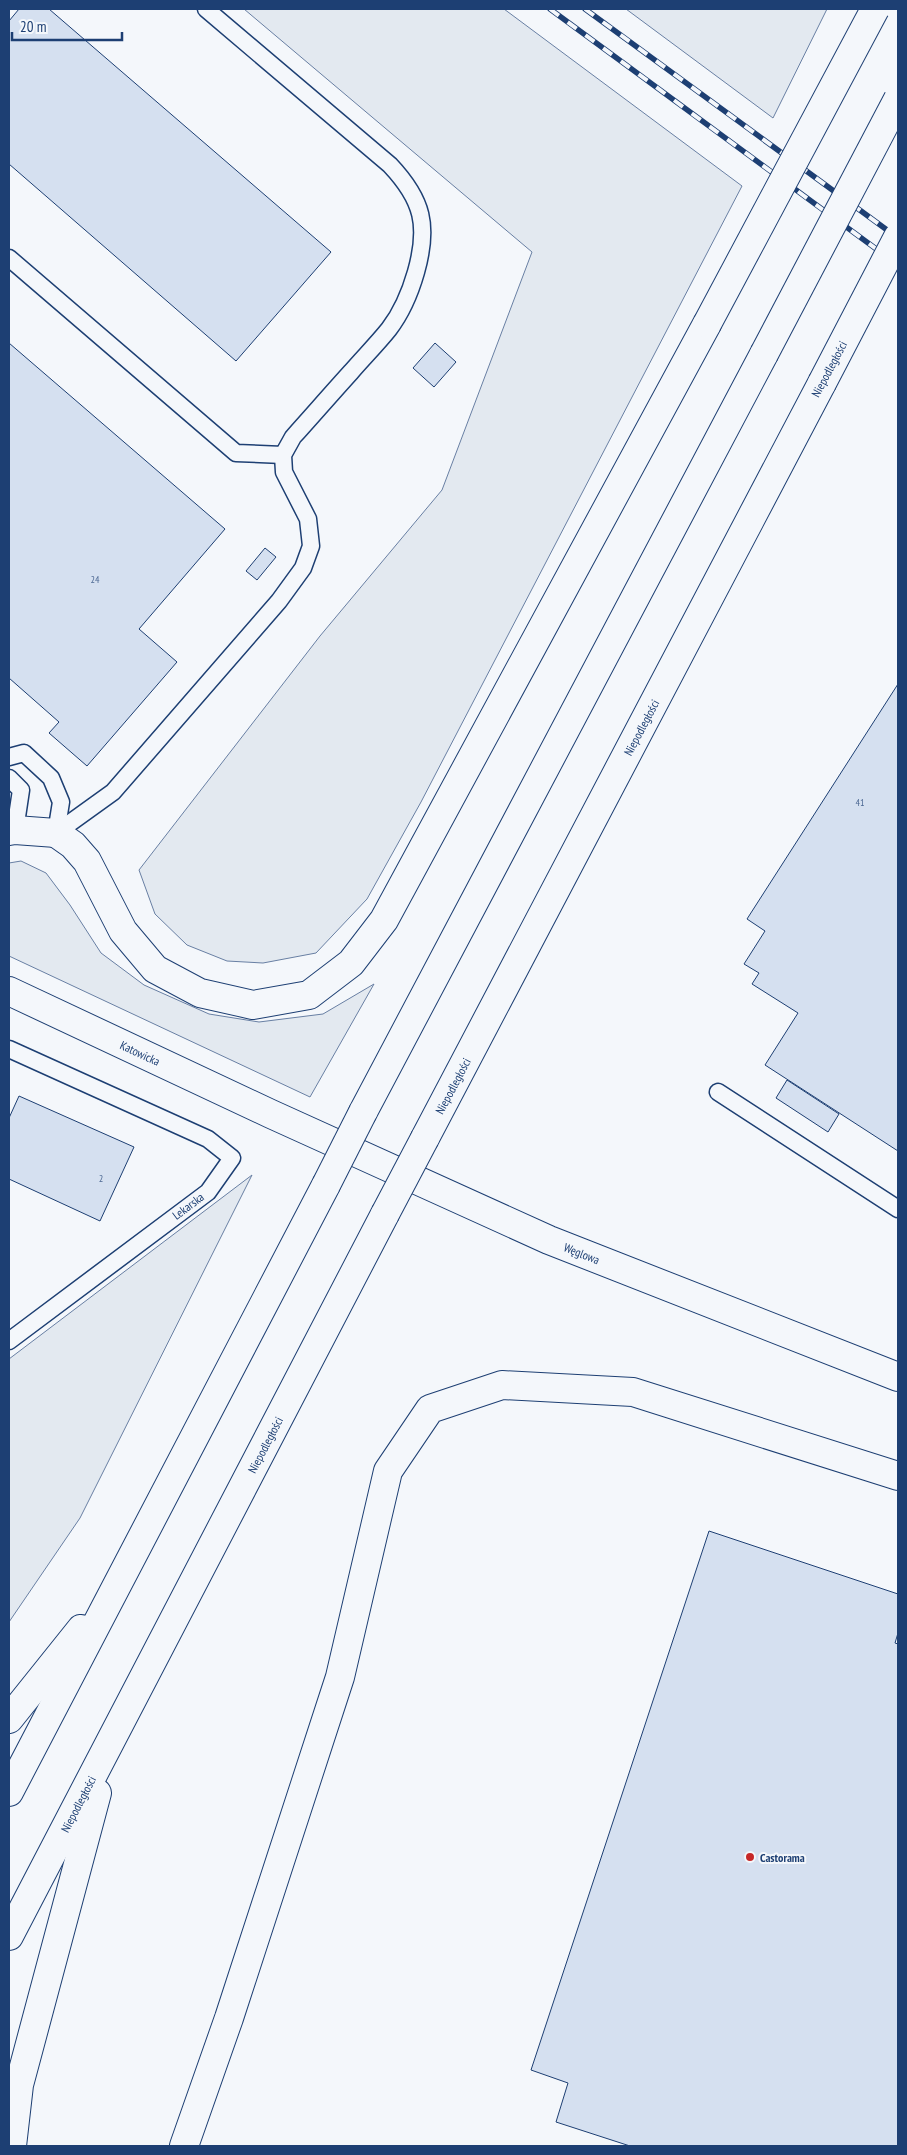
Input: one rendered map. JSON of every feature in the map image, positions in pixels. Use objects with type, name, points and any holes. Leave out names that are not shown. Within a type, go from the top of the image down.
[{"type":"main road","points":[[12,830],[56,833],[73,845],[87,861],[123,931],[155,969],[200,993],[253,1004],[309,995],[351,963],[384,920],[707,324],[875,9]]},
{"type":"main road","points":[[9,1792],[363,1112],[898,99]]},
{"type":"main road","name":"Niepodległości","points":[[9,1936],[385,1214],[898,237]]},
{"type":"main road","name":"Katowicka","points":[[9,991],[271,1114]]},
{"type":"main road","name":"Węglowa","points":[[271,1114],[549,1240],[898,1377]]},
{"type":"main road","points":[[184,2146],[229,2018],[340,1677],[388,1471],[430,1409],[502,1385],[633,1392],[898,1476]]},
{"type":"main road","points":[[9,1719],[120,1581]]},
{"type":"main road","points":[[12,2146],[19,2085],[111,1743]]},
{"type":"lane","points":[[56,833],[113,792],[279,601],[303,568],[310,546],[308,519],[284,472],[282,455],[293,437],[389,329],[403,308],[411,290],[422,250],[423,232],[421,215],[406,181],[390,165],[206,9]]},
{"type":"lane","points":[[9,258],[236,453],[282,455]]},
{"type":"lane","points":[[9,757],[24,754],[51,778],[61,802],[56,833]]},
{"type":"lane","points":[[9,778],[20,790],[12,830]]},
{"type":"lane","name":"Lekarska","points":[[9,1049],[208,1139],[232,1158],[208,1192],[9,1341]]},
{"type":"lane","points":[[718,1092],[898,1209]]},
{"type":"shaded area","points":[[244,9],[504,9],[742,186],[421,802],[367,899],[316,953],[263,963],[227,961],[187,945],[155,914],[139,870],[320,636],[442,490],[532,252]]},
{"type":"shaded area","points":[[626,9],[827,9],[773,118]]},
{"type":"shaded area","points":[[21,861],[46,873],[70,905],[101,953],[144,985],[209,1014],[259,1022],[323,1014],[374,984],[310,1097],[9,956],[9,863]]},
{"type":"shaded area","points":[[252,1175],[80,1518],[9,1622],[9,1359]]},
{"type":"building","points":[[19,9],[49,9],[331,252],[236,361],[9,164],[9,21]]},
{"type":"building","points":[[9,343],[225,529],[139,629],[177,662],[87,766],[49,733],[59,722],[9,678]]},
{"type":"building","points":[[435,343],[456,362],[434,387],[413,368]]},
{"type":"building","points":[[265,548],[276,557],[257,580],[246,571]]},
{"type":"building","points":[[898,684],[898,1151],[765,1065],[798,1013],[752,984],[759,973],[744,964],[765,931],[747,919]]},
{"type":"building","points":[[787,1080],[839,1114],[828,1132],[776,1098]]},
{"type":"building","points":[[19,1096],[134,1147],[100,1221],[9,1179],[9,1118]]},
{"type":"building","name":"Castorama","points":[[709,1531],[898,1594],[898,1633],[895,1643],[898,1644],[898,2146],[630,2146],[556,2122],[568,2083],[531,2070]]},
{"type":"railway","points":[[550,9],[898,265]]},
{"type":"railway","points":[[585,9],[898,238]]},
{"type":"place","name":"Castorama","points":[[750,1857]]}]
